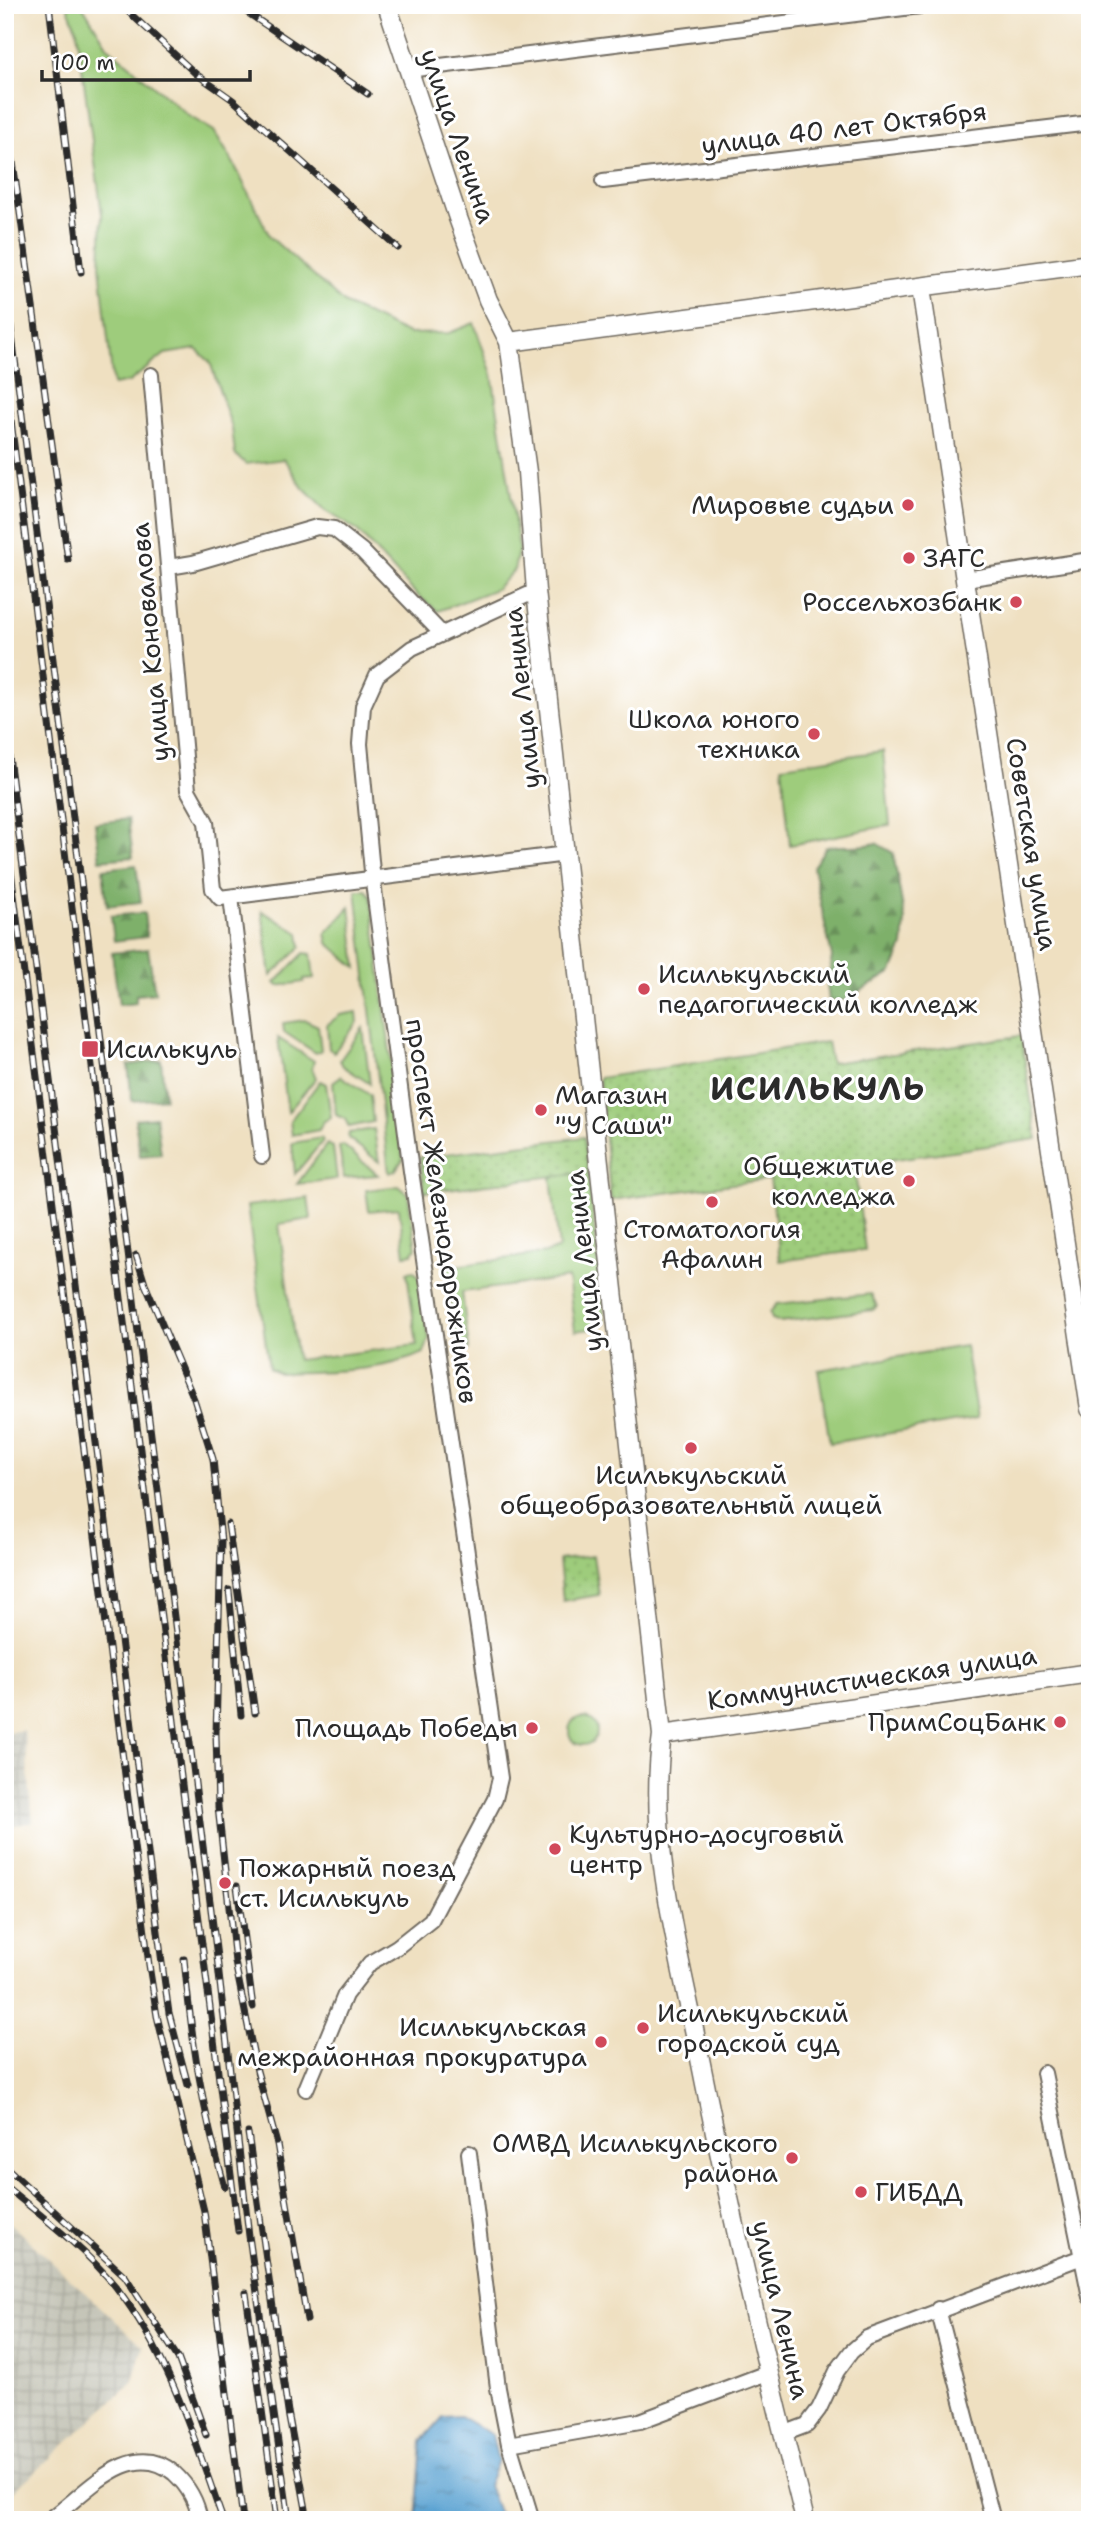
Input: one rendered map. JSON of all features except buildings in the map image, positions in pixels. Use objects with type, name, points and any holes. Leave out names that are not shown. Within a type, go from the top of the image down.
[{"type":"street","name":"улица Ленина","points":[[387,5],[457,218],[488,300],[509,342],[527,472],[536,591],[662,1735],[657,1804],[667,1896],[711,2118],[767,2373],[805,2520]]},
{"type":"street","points":[[408,70],[883,8],[928,5]]},
{"type":"street","name":"улица 40 лет Октября","points":[[603,181],[1090,123]]},
{"type":"street","points":[[509,342],[1090,264]]},
{"type":"street","name":"Советская улица","points":[[921,288],[1090,1409]]},
{"type":"street","name":"улица Коновалова","points":[[150,375],[188,790],[205,822],[213,889],[225,897],[262,1156]]},
{"type":"street","points":[[169,567],[193,564],[317,527],[334,529],[362,551],[442,634]]},
{"type":"street","points":[[965,579],[1090,560]]},
{"type":"street","name":"проспект Железнодорожников","points":[[306,2089],[345,1995],[370,1963],[397,1947],[431,1920],[495,1799],[500,1778],[424,1265],[373,879],[360,744],[363,706],[377,675],[412,648],[536,591]]},
{"type":"street","points":[[225,897],[566,854]]},
{"type":"street","name":"Коммунистическая улица","points":[[662,1735],[1090,1673]]},
{"type":"street","points":[[1044,2073],[1085,2255],[1090,2297]]},
{"type":"street","points":[[469,2153],[498,2388],[509,2444],[532,2520]]},
{"type":"street","points":[[783,2434],[807,2425],[819,2410],[850,2352],[867,2338],[1085,2255]]},
{"type":"street","points":[[938,2309],[993,2520]]},
{"type":"street","points":[[509,2444],[640,2421],[767,2373]]},
{"type":"street","points":[[48,2520],[115,2470],[132,2460],[148,2459],[164,2465],[181,2480],[191,2495],[200,2520]]},
{"type":"shaded area","points":[[24,1730],[33,1822],[5,1827],[5,1733]]},
{"type":"shaded area","points":[[5,2219],[143,2346],[132,2383],[5,2499]]},
{"type":"green space","points":[[67,5],[82,5],[108,47],[189,116],[214,131],[234,164],[270,237],[345,304],[408,334],[449,333],[474,323],[492,374],[519,548],[514,570],[496,589],[438,611],[417,595],[356,530],[325,510],[303,488],[284,459],[246,464],[235,454],[232,428],[210,362],[196,349],[165,354],[129,382],[113,385],[100,266],[102,214],[77,31]]},
{"type":"green space","points":[[883,751],[890,825],[790,845],[782,766]]},
{"type":"green space","points":[[128,819],[133,857],[100,860],[95,823]]},
{"type":"green space","points":[[876,843],[893,853],[905,920],[903,946],[892,972],[845,1000],[829,1001],[827,984],[832,957],[813,867],[826,847]]},
{"type":"green space","points":[[136,865],[141,902],[107,906],[103,869]]},
{"type":"green space","points":[[356,890],[366,890],[371,896],[403,1159],[395,1171],[389,1173]]},
{"type":"green space","points":[[350,907],[357,968],[328,943],[326,933]]},
{"type":"green space","points":[[262,911],[299,933],[301,947],[271,976]]},
{"type":"green space","points":[[144,913],[147,937],[114,941],[111,916]]},
{"type":"green space","points":[[148,949],[155,993],[136,995],[136,1003],[119,1005],[112,953]]},
{"type":"green space","points":[[304,953],[311,954],[314,978],[278,986],[275,983]]},
{"type":"green space","points":[[357,1012],[358,1022],[334,1052],[329,1049],[327,1025],[340,1015]]},
{"type":"green space","points":[[305,1020],[318,1026],[321,1050],[316,1053],[284,1032],[283,1023]]},
{"type":"green space","points":[[363,1028],[370,1084],[343,1066],[340,1060]]},
{"type":"green space","points":[[1021,1036],[1037,1139],[854,1165],[865,1250],[780,1261],[770,1179],[611,1200],[599,1078],[827,1042],[831,1063]]},
{"type":"green space","points":[[278,1038],[314,1061],[312,1068],[316,1078],[288,1112]]},
{"type":"green space","points":[[161,1060],[165,1098],[132,1101],[128,1065]]},
{"type":"green space","points":[[341,1076],[370,1095],[373,1122],[349,1127],[345,1119],[336,1115],[333,1082]]},
{"type":"green space","points":[[320,1081],[326,1084],[331,1117],[323,1122],[319,1130],[292,1135],[290,1121]]},
{"type":"green space","points":[[156,1117],[161,1154],[140,1156],[135,1119]]},
{"type":"green space","points":[[374,1129],[379,1162],[348,1138],[349,1133]]},
{"type":"green space","points":[[584,1137],[588,1172],[424,1192],[420,1157]]},
{"type":"green space","points":[[321,1138],[323,1141],[295,1174],[292,1143]]},
{"type":"green space","points":[[327,1144],[333,1147],[337,1179],[297,1184]]},
{"type":"green space","points":[[343,1145],[378,1175],[344,1178],[339,1147]]},
{"type":"green space","points":[[588,1172],[605,1323],[598,1328],[575,1331],[568,1278],[462,1292],[469,1349],[457,1347],[447,1267],[546,1253],[559,1248],[551,1177]]},
{"type":"green space","points":[[399,1186],[408,1194],[416,1248],[412,1254],[405,1255],[399,1208],[369,1211],[366,1190]]},
{"type":"green space","points":[[308,1198],[311,1219],[279,1224],[297,1360],[417,1345],[407,1272],[414,1271],[420,1278],[429,1339],[424,1353],[407,1360],[353,1370],[279,1373],[269,1368],[247,1206]]},
{"type":"green space","points":[[871,1294],[877,1306],[873,1310],[780,1322],[772,1319],[770,1312],[777,1304]]},
{"type":"green space","points":[[965,1346],[977,1419],[830,1443],[818,1370]]},
{"type":"green space","points":[[593,1556],[599,1595],[563,1601],[559,1560]]},
{"type":"green space","points":[[583,1717],[593,1721],[597,1731],[593,1741],[583,1745],[573,1741],[569,1731],[573,1721]]},
{"type":"water","points":[[460,2416],[492,2435],[498,2461],[488,2485],[501,2520],[416,2520],[422,2441],[443,2417]]},
{"type":"railway","points":[[49,5],[81,272]]},
{"type":"railway","points":[[121,5],[196,74],[233,100],[398,248]]},
{"type":"railway","points":[[236,5],[368,94]]},
{"type":"railway","points":[[5,104],[68,560]]},
{"type":"railway","points":[[5,280],[217,1957],[249,2236],[289,2520]]},
{"type":"railway","points":[[5,373],[238,2231]]},
{"type":"railway","points":[[5,725],[162,1963],[169,2013],[188,2085]]},
{"type":"railway","points":[[5,823],[149,1965],[157,2016],[204,2211],[243,2520]]},
{"type":"railway","points":[[136,1255],[145,1284],[194,1399],[213,1459],[221,1541],[216,1734],[218,1807],[235,1962],[257,2071],[277,2144],[307,2320]]},
{"type":"railway","points":[[228,1524],[255,1713]]},
{"type":"railway","points":[[229,1590],[241,1715]]},
{"type":"railway","points":[[237,1886],[253,2007]]},
{"type":"railway","points":[[184,1959],[198,2074],[225,2187]]},
{"type":"railway","points":[[248,2133],[288,2412],[308,2520]]},
{"type":"railway","points":[[5,2166],[125,2276],[178,2358],[206,2435]]},
{"type":"railway","points":[[5,2186],[91,2260],[116,2287],[135,2314],[179,2399],[223,2520]]},
{"type":"railway","points":[[246,2293],[277,2520]]},
{"type":"place","name":"Мировые судьи","points":[[908,505]]},
{"type":"place","name":"ЗАГС","points":[[909,558]]},
{"type":"place","name":"Россельхозбанк","points":[[1016,602]]},
{"type":"place","name":"Школа юного техника","points":[[814,734]]},
{"type":"place","name":"Исилькульский педагогический колледж","points":[[644,989]]},
{"type":"place","name":"Исилькуль","points":[[90,1049]]},
{"type":"place","name":"Магазин \"У Саши\"","points":[[541,1110]]},
{"type":"place","name":"Общежитие колледжа","points":[[909,1181]]},
{"type":"place","name":"Стоматология Афалин","points":[[712,1202]]},
{"type":"place","name":"Исилькульский общеобразовательный лицей","points":[[691,1448]]},
{"type":"place","name":"ПримСоцБанк","points":[[1060,1722]]},
{"type":"place","name":"Площадь Победы","points":[[532,1728]]},
{"type":"place","name":"Культурно-досуговый центр","points":[[555,1849]]},
{"type":"place","name":"Пожарный поезд ст. Исилькуль","points":[[225,1883]]},
{"type":"place","name":"Исилькульский городской суд","points":[[643,2028]]},
{"type":"place","name":"Исилькульская межрайонная прокуратура","points":[[601,2042]]},
{"type":"place","name":"ОМВД Исилькульского района","points":[[792,2158]]},
{"type":"place","name":"ГИБДД","points":[[861,2192]]},
{"type":"district","name":"ИСИЛЬКУЛЬ","points":[[818,1088]]}]
